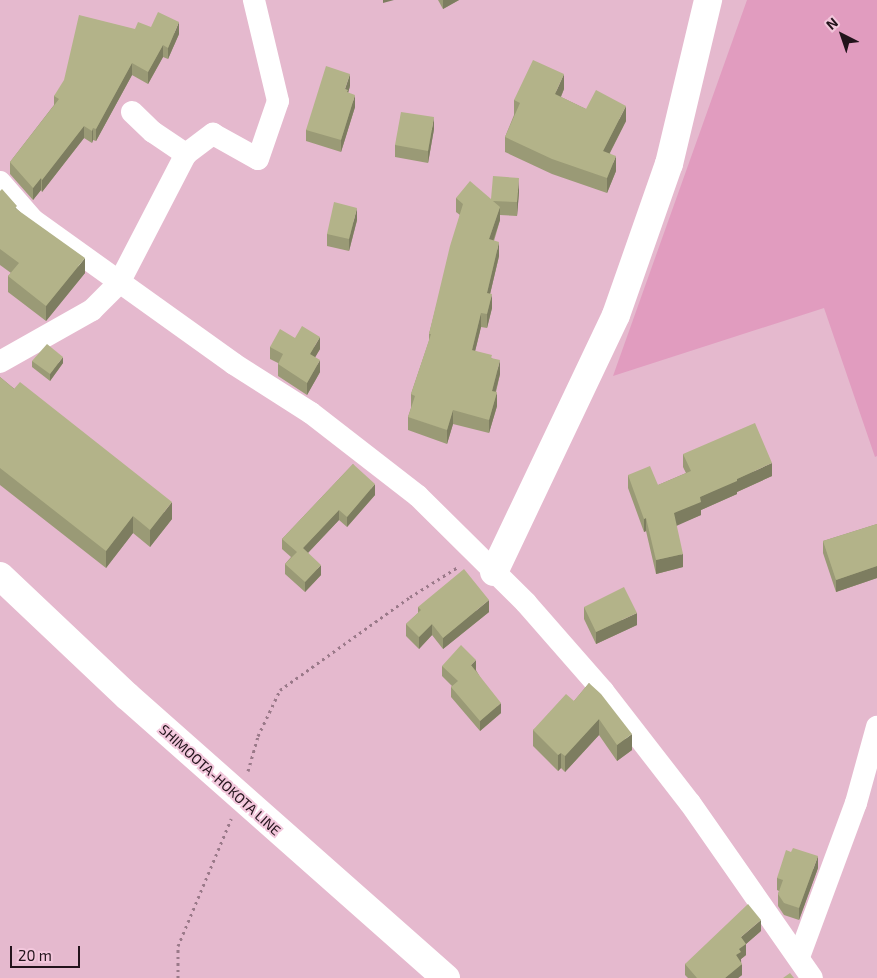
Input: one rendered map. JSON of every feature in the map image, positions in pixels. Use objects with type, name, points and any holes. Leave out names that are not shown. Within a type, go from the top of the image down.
[{"type":"street","points":[[0,362],[92,310],[119,283],[186,154],[213,134],[258,159],[278,101],[254,0]]},
{"type":"street","points":[[486,563],[616,315],[669,164],[708,0]]},
{"type":"street","points":[[132,112],[153,132],[186,154]]},
{"type":"street","points":[[0,182],[33,220],[234,364],[311,414],[378,463],[418,496],[526,602],[603,691],[690,803],[812,978]]},
{"type":"street","name":"SHIMOOTA-HOKOTA LINE","points":[[0,576],[127,696],[240,798],[446,978]]},
{"type":"street","points":[[799,957],[856,803],[877,727]]},
{"type":"path","points":[[178,978],[178,946],[240,798],[258,736],[280,690],[410,597],[486,563]]},
{"type":"shaded area","points":[[747,0],[877,0],[877,456],[875,457],[824,308],[613,376]]},
{"type":"building","points":[[158,12],[179,22],[168,48],[163,45],[148,72],[132,63],[96,129],[93,128],[92,131],[84,126],[42,180],[41,178],[33,188],[10,162],[59,99],[54,96],[64,80],[79,15],[135,29],[138,22],[151,27]]},
{"type":"building","points":[[533,60],[564,74],[555,94],[586,109],[596,90],[626,106],[603,151],[616,156],[607,178],[552,159],[505,137],[520,103],[514,100]]},
{"type":"building","points":[[326,66],[350,74],[345,89],[348,90],[347,92],[355,95],[341,140],[306,130]]},
{"type":"building","points":[[401,112],[434,117],[428,151],[395,145]]},
{"type":"building","points":[[493,176],[519,178],[517,202],[493,201],[500,207],[489,239],[499,242],[487,293],[492,294],[487,314],[481,313],[472,350],[492,355],[491,358],[500,360],[492,391],[497,392],[489,420],[453,410],[447,430],[408,417],[415,396],[411,394],[431,334],[429,334],[450,246],[463,204],[456,198],[470,181],[491,199]]},
{"type":"building","points":[[2,189],[17,206],[15,208],[85,258],[46,306],[8,276],[19,263],[0,249],[0,191]]},
{"type":"building","points":[[334,202],[357,208],[349,239],[327,234]]},
{"type":"building","points":[[302,326],[320,337],[310,354],[320,360],[307,383],[278,364],[283,354],[270,347],[280,329],[295,338]]},
{"type":"building","points":[[47,344],[63,357],[50,374],[32,361]]},
{"type":"building","points":[[0,377],[14,389],[20,382],[172,502],[150,530],[133,516],[106,551],[0,468]]},
{"type":"building","points":[[755,423],[772,463],[700,497],[701,502],[674,513],[683,554],[656,560],[646,518],[644,519],[628,475],[650,466],[658,485],[691,471],[683,454]]},
{"type":"building","points":[[353,464],[375,484],[347,517],[339,510],[303,548],[321,565],[305,582],[285,564],[297,552],[282,539]]},
{"type":"building","points":[[877,524],[877,566],[836,580],[823,541]]},
{"type":"building","points":[[464,569],[489,600],[443,638],[432,624],[419,637],[406,624],[421,610],[418,607]]},
{"type":"building","points":[[624,587],[637,613],[596,632],[584,607]]},
{"type":"building","points":[[461,645],[476,660],[471,665],[501,703],[480,721],[451,687],[458,681],[442,666]]},
{"type":"building","points":[[589,683],[601,694],[632,734],[617,745],[599,719],[565,756],[561,753],[558,755],[533,730],[566,694],[574,701]]},
{"type":"building","points":[[793,848],[818,856],[799,908],[784,903],[778,894],[783,880],[777,878],[786,850],[791,852]]},
{"type":"building","points":[[748,904],[761,920],[741,937],[746,944],[739,949],[741,952],[736,955],[742,964],[725,978],[697,978],[685,964]]},
{"type":"building","points":[[790,973],[794,978],[783,978]]}]
